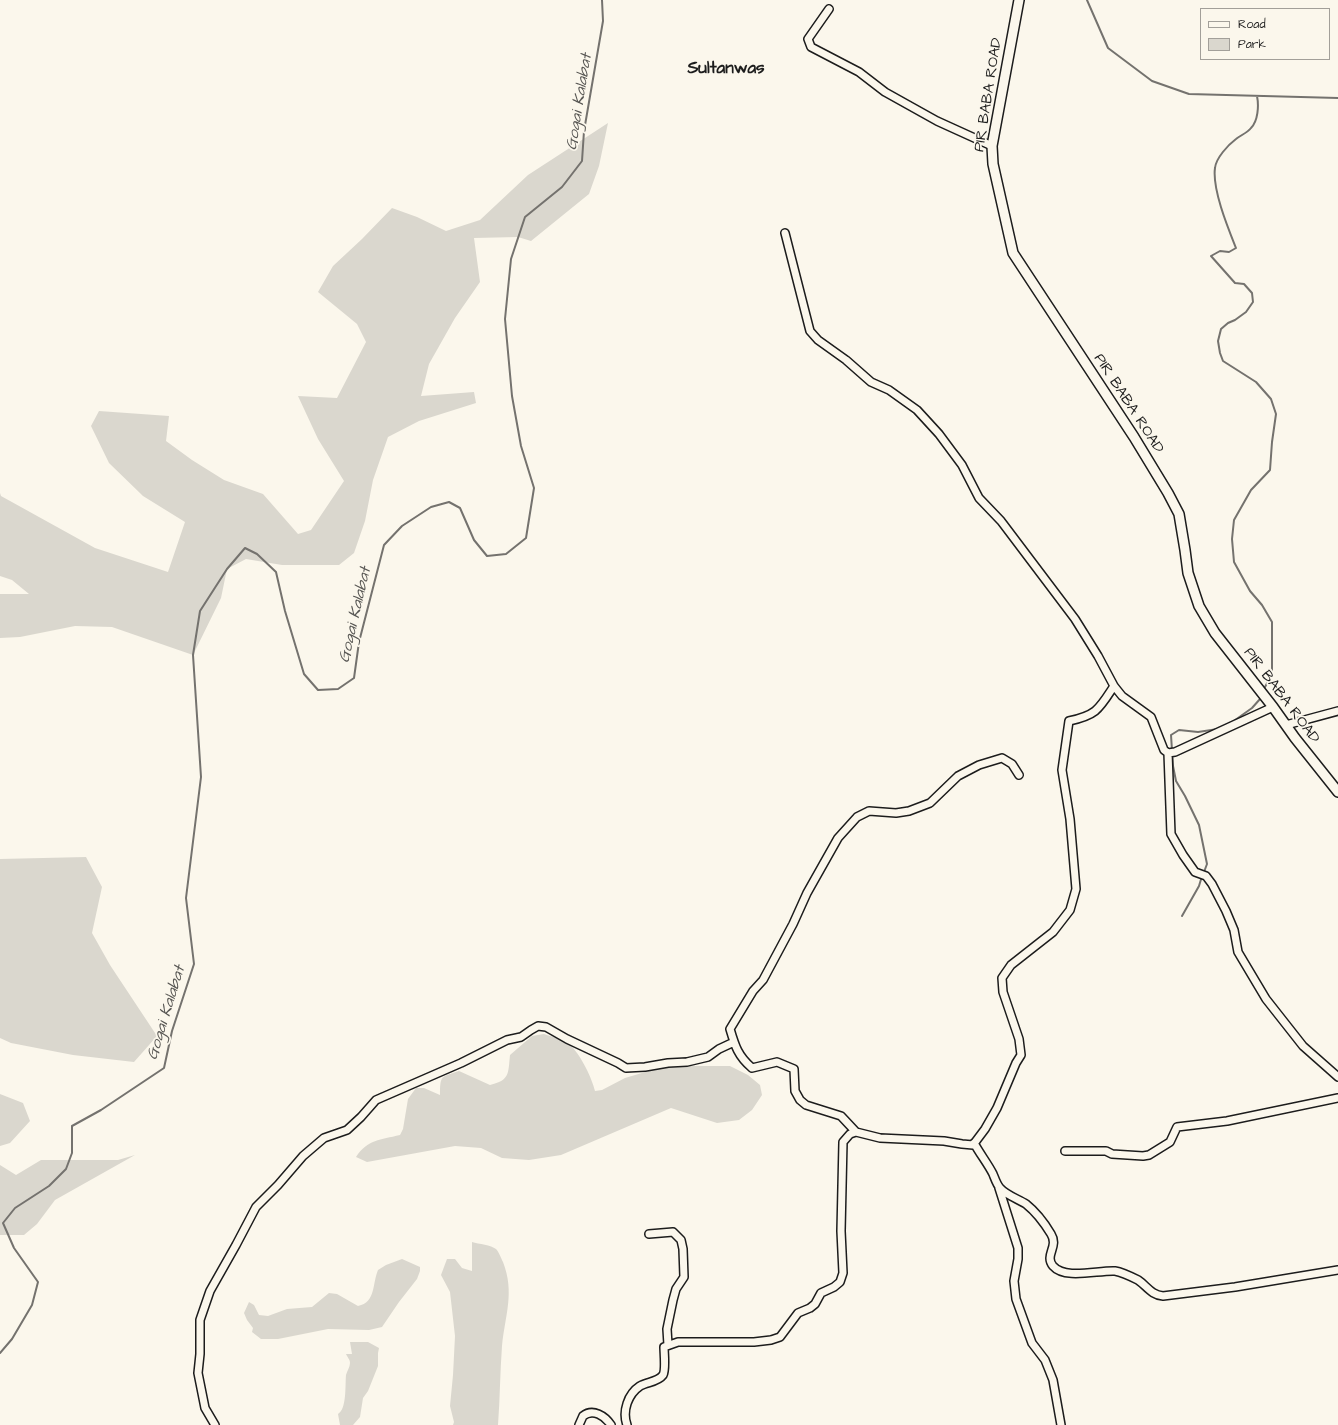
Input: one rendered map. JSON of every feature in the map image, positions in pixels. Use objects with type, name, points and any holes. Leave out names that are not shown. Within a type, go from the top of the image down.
[{"type":"main road","name":"PIR BABA ROAD","points":[[1019,0],[992,146],[993,164],[1013,253],[1134,437],[1168,493],[1179,514],[1186,550],[1188,574],[1199,606],[1215,633],[1338,792]]},
{"type":"street","points":[[829,9],[808,39],[811,47],[859,72],[885,92],[904,103],[962,133],[992,146]]},
{"type":"street","points":[[785,233],[810,331],[818,340],[846,360],[871,382],[889,390],[916,410],[939,434],[962,465],[979,498],[1001,521],[1075,619],[1098,656],[1114,686],[1122,696],[1151,717],[1164,750],[1169,753],[1175,752],[1273,707]]},
{"type":"street","points":[[627,1425],[625,1410],[628,1399],[640,1386],[661,1377],[664,1373],[664,1347],[678,1342],[754,1342],[771,1340],[780,1337],[798,1313],[810,1308],[815,1304],[821,1293],[834,1287],[840,1282],[843,1273],[841,1231],[843,1142],[850,1134],[856,1132],[880,1138],[944,1141],[973,1145],[985,1129],[997,1108],[1016,1063],[1021,1055],[1019,1039],[1003,992],[1002,978],[1011,964],[1053,932],[1070,910],[1076,889],[1070,819],[1062,770],[1068,721],[1084,717],[1099,708],[1114,686]]},
{"type":"street","points":[[1286,725],[1338,711]]},
{"type":"street","points":[[1169,753],[1172,834],[1183,855],[1195,872],[1206,876],[1212,884],[1234,930],[1238,952],[1266,999],[1303,1046],[1338,1077]]},
{"type":"street","points":[[856,1132],[841,1116],[806,1105],[800,1100],[795,1091],[794,1069],[777,1062],[752,1068],[743,1060],[736,1048],[730,1029],[753,991],[763,980],[793,924],[806,893],[838,838],[857,817],[869,811],[896,813],[909,811],[930,803],[958,776],[979,765],[1002,758],[1012,764],[1019,775]]},
{"type":"street","points":[[215,1425],[205,1408],[198,1373],[200,1354],[200,1320],[210,1291],[256,1207],[278,1185],[303,1156],[324,1138],[347,1130],[376,1100],[461,1063],[507,1040],[521,1037],[538,1026],[546,1027],[567,1039],[618,1062],[626,1068],[645,1067],[668,1062],[687,1062],[701,1059],[708,1057],[719,1049],[734,1042]]},
{"type":"street","points":[[1065,1151],[1106,1151],[1112,1154],[1149,1155],[1170,1142],[1177,1127],[1227,1121],[1338,1098]]},
{"type":"street","points":[[974,1143],[993,1173],[1018,1248],[1018,1259],[1014,1281],[1016,1299],[1032,1343],[1045,1360],[1053,1380],[1061,1425]]},
{"type":"street","points":[[999,1188],[1027,1205],[1038,1216],[1052,1236],[1054,1248],[1050,1255],[1050,1260],[1053,1266],[1070,1274],[1117,1271],[1138,1280],[1156,1295],[1163,1296],[1338,1270]]},
{"type":"street","points":[[649,1234],[673,1232],[681,1240],[683,1248],[684,1277],[676,1290],[673,1300],[667,1329],[668,1345]]},
{"type":"street","points":[[579,1425],[583,1416],[592,1412],[600,1414],[611,1425]]},
{"type":"green space","points":[[608,123],[599,166],[589,194],[531,241],[518,237],[474,238],[480,282],[455,318],[429,364],[421,396],[474,392],[476,403],[419,421],[388,437],[373,480],[365,521],[354,553],[339,565],[282,565],[246,559],[227,569],[221,598],[193,655],[112,627],[75,626],[20,637],[0,638],[0,594],[29,594],[12,580],[0,576],[0,493],[1,496],[95,548],[168,572],[185,522],[143,496],[109,463],[91,426],[99,411],[169,416],[166,441],[192,460],[224,480],[263,494],[298,534],[311,530],[344,481],[318,439],[298,396],[337,398],[366,342],[357,324],[318,292],[333,266],[392,208],[417,217],[446,231],[480,220],[528,175]]},
{"type":"green space","points":[[86,857],[102,887],[92,933],[110,965],[157,1036],[134,1062],[73,1055],[11,1043],[0,1038],[0,859]]},
{"type":"green space","points":[[544,1034],[563,1041],[572,1047],[586,1068],[595,1091],[602,1090],[625,1078],[652,1070],[677,1066],[730,1066],[748,1075],[760,1085],[762,1095],[752,1110],[739,1120],[717,1123],[671,1108],[561,1155],[529,1160],[502,1158],[481,1148],[455,1146],[367,1162],[356,1157],[370,1143],[380,1139],[400,1135],[403,1129],[408,1099],[416,1088],[424,1088],[440,1095],[441,1080],[448,1074],[459,1071],[490,1085],[497,1083],[507,1075],[510,1055],[532,1036]]},
{"type":"green space","points":[[0,1094],[23,1103],[30,1121],[10,1143],[0,1146]]},
{"type":"green space","points":[[135,1155],[55,1200],[37,1224],[24,1235],[0,1235],[0,1165],[16,1175],[41,1160],[118,1160]]},
{"type":"green space","points":[[472,1242],[496,1249],[507,1273],[509,1294],[502,1346],[498,1425],[453,1425],[454,1422],[450,1406],[455,1336],[450,1292],[441,1275],[447,1259],[455,1259],[462,1268],[472,1271]]},
{"type":"green space","points":[[402,1259],[420,1267],[420,1271],[417,1279],[382,1327],[369,1330],[328,1329],[278,1339],[261,1339],[252,1332],[253,1328],[244,1313],[249,1302],[254,1305],[259,1315],[268,1316],[287,1309],[312,1307],[329,1293],[337,1294],[358,1306],[364,1304],[371,1297],[378,1270],[386,1265]]},
{"type":"green space","points":[[350,1342],[368,1342],[379,1348],[378,1366],[368,1391],[363,1398],[360,1417],[353,1425],[340,1425],[338,1414],[343,1407],[346,1375],[350,1366],[350,1360],[346,1354],[352,1354]]},
{"type":"waterway","name":"Gogai Kalabat","points":[[0,1353],[12,1339],[32,1305],[38,1282],[14,1248],[3,1223],[15,1208],[49,1186],[66,1169],[72,1153],[72,1126],[101,1110],[164,1068],[172,1031],[194,964],[186,898],[201,777],[193,655],[200,611],[227,569],[245,548],[257,554],[276,572],[285,611],[304,674],[318,690],[338,689],[354,678],[359,642],[384,545],[402,526],[431,507],[449,502],[460,508],[474,540],[487,556],[506,554],[526,538],[534,488],[521,446],[512,396],[505,319],[511,259],[525,217],[562,187],[582,161],[584,131],[603,21],[602,0]]},
{"type":"waterway","points":[[1087,0],[1108,48],[1152,81],[1189,94],[1338,98]]},
{"type":"waterway","points":[[1257,96],[1257,113],[1253,125],[1248,131],[1226,148],[1220,156],[1215,168],[1218,197],[1236,248],[1229,252],[1220,251],[1211,256],[1235,283],[1244,284],[1252,293],[1253,302],[1246,312],[1221,329],[1218,341],[1223,361],[1256,382],[1271,399],[1276,414],[1270,470],[1251,490],[1234,520],[1232,539],[1234,562],[1250,591],[1262,605],[1272,622],[1272,674],[1265,687]]},
{"type":"waterway","points":[[1231,723],[1252,708],[1260,699]]},
{"type":"waterway","points":[[1204,872],[1207,864],[1199,825],[1176,781],[1173,766],[1171,735],[1179,730],[1198,732],[1218,729]]},
{"type":"waterway","points":[[1182,916],[1199,886],[1202,876]]},
{"type":"district","name":"Sultanwas","points":[[726,69]]}]
